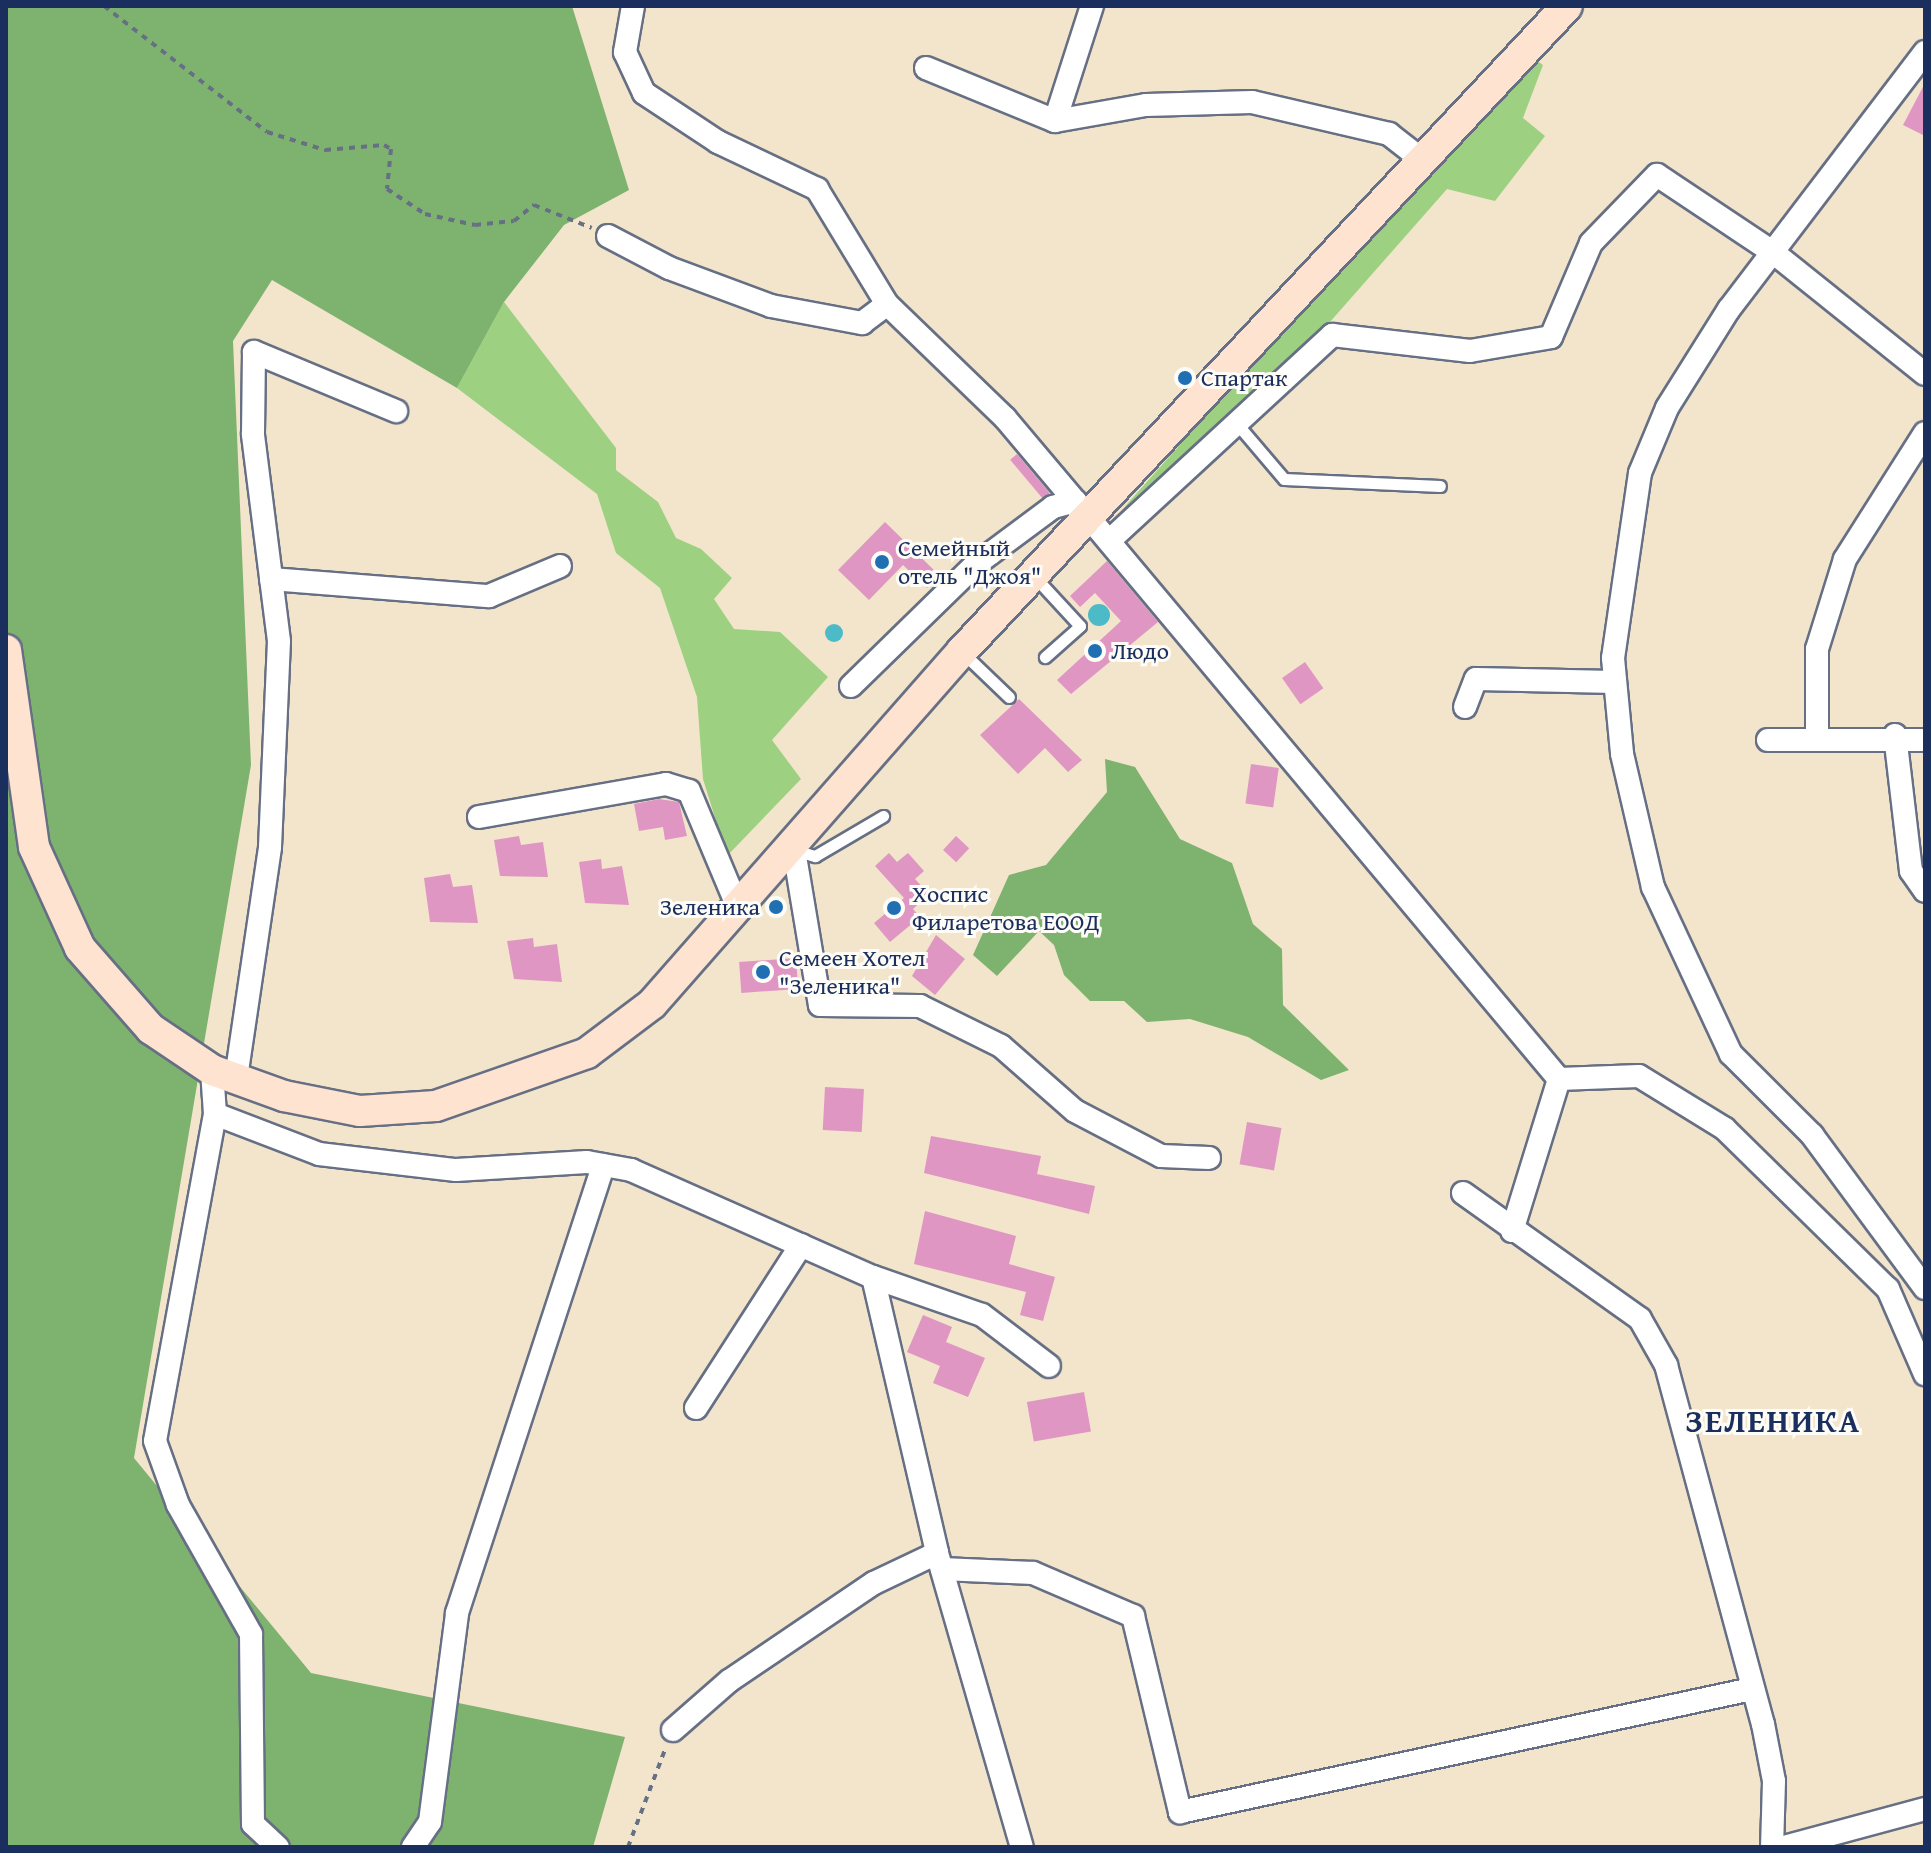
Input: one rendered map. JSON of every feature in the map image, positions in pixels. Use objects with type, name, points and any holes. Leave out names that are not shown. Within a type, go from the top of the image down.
[{"type":"main road","points":[[6,650],[34,847],[61,912],[125,1006],[224,1074],[360,1111],[436,1106],[587,1053],[652,1004],[794,850],[962,651],[1033,575],[1081,508],[1567,6]]},
{"type":"street","points":[[633,6],[625,52],[644,93],[718,142],[817,189],[887,304],[1005,418],[1559,1079]]},
{"type":"street","points":[[1055,121],[1092,6]]},
{"type":"street","points":[[1925,52],[1774,253],[1667,408],[1640,473],[1615,682],[1622,754],[1653,887],[1731,1054],[1812,1135],[1925,1288]]},
{"type":"street","points":[[926,68],[1055,121],[1146,105],[1252,102],[1389,134],[1420,158]]},
{"type":"street","points":[[1109,541],[1332,335],[1470,351],[1551,337],[1591,243],[1657,175],[1774,253],[1925,374]]},
{"type":"street","points":[[608,236],[669,268],[771,306],[862,323],[887,304]]},
{"type":"street","points":[[278,1847],[253,1824],[251,1634],[178,1505],[155,1441],[215,1114],[270,847],[279,641],[253,434],[254,352],[396,411]]},
{"type":"street","points":[[1817,736],[1817,649],[1845,559],[1925,433]]},
{"type":"street","points":[[851,686],[975,565],[1053,507],[1081,508]]},
{"type":"street","points":[[271,579],[489,596],[560,566]]},
{"type":"street","points":[[1465,707],[1476,679],[1615,682]]},
{"type":"street","points":[[1895,735],[1911,871],[1925,891]]},
{"type":"street","points":[[1768,740],[1895,735],[1925,740]]},
{"type":"street","points":[[479,817],[666,784],[689,791],[739,910]]},
{"type":"street","points":[[794,850],[820,1005],[920,1006],[1001,1046],[1075,1111],[1161,1156],[1209,1158]]},
{"type":"street","points":[[1559,1079],[1639,1076],[1725,1129],[1888,1289],[1925,1374]]},
{"type":"street","points":[[1512,1231],[1559,1079]]},
{"type":"street","points":[[215,1114],[319,1154],[376,1165],[603,1165],[631,1170],[873,1277],[982,1315],[1049,1366]]},
{"type":"street","points":[[413,1847],[430,1822],[457,1613],[603,1165]]},
{"type":"street","points":[[1463,1193],[1512,1231],[1640,1319],[1666,1365],[1774,1781],[1772,1847]]},
{"type":"street","points":[[696,1408],[801,1245]]},
{"type":"street","points":[[873,1277],[939,1561],[1022,1847]]},
{"type":"street","points":[[673,1730],[729,1681],[874,1583],[939,1561],[1033,1573],[1133,1616],[1180,1812],[1752,1689]]},
{"type":"street","points":[[1784,1847],[1925,1809]]},
{"type":"lane","points":[[1238,425],[1284,479],[1440,486]]},
{"type":"lane","points":[[1033,575],[1080,626],[1045,657]]},
{"type":"lane","points":[[962,651],[1009,697]]},
{"type":"lane","points":[[794,850],[815,856],[883,816]]},
{"type":"path","points":[[104,6],[267,132],[325,150],[384,145],[391,149],[387,189],[425,214],[475,225],[514,221],[534,205],[608,236]]},
{"type":"path","points":[[628,1847],[673,1730]]},
{"type":"green space","points":[[6,6],[572,6],[629,190],[564,225],[504,302],[457,388],[272,280],[233,341],[251,765],[134,1458],[311,1673],[625,1737],[593,1847],[6,1847]]},
{"type":"green space","points":[[1536,60],[1543,65],[1523,118],[1545,136],[1495,201],[1447,189],[1322,331],[1116,528],[1112,521],[1259,356]]},
{"type":"green space","points":[[504,302],[616,448],[616,470],[658,502],[676,538],[701,549],[732,578],[714,599],[734,629],[780,632],[828,677],[772,740],[801,779],[727,856],[703,779],[697,697],[660,588],[616,553],[597,494],[457,388]]},
{"type":"green space","points":[[1105,759],[1135,767],[1180,839],[1232,863],[1253,924],[1282,949],[1283,1005],[1349,1070],[1321,1080],[1248,1037],[1190,1019],[1147,1022],[1124,1001],[1090,1001],[1064,975],[1054,945],[1039,931],[997,976],[973,955],[1009,875],[1046,865],[1107,792]]},
{"type":"water","points":[[1095,604],[1103,604],[1110,615],[1103,626],[1095,626],[1088,619],[1088,611]]},
{"type":"water","points":[[830,624],[838,624],[843,633],[841,640],[830,642],[825,637],[825,629]]},
{"type":"building","points":[[1925,83],[1925,136],[1903,125]]},
{"type":"building","points":[[1017,454],[1050,493],[1043,499],[1010,460]]},
{"type":"building","points":[[885,522],[939,575],[927,588],[903,565],[869,600],[838,570]]},
{"type":"building","points":[[1107,561],[1158,622],[1071,694],[1057,680],[1121,621],[1095,593],[1080,607],[1070,596]]},
{"type":"building","points":[[1305,662],[1323,688],[1300,704],[1282,678]]},
{"type":"building","points":[[1019,699],[1082,760],[1068,772],[1045,748],[1018,774],[980,735]]},
{"type":"building","points":[[1251,764],[1279,768],[1273,808],[1245,804]]},
{"type":"building","points":[[659,799],[679,802],[687,836],[665,840],[663,827],[639,831],[634,804]]},
{"type":"building","points":[[519,836],[521,845],[543,842],[548,877],[500,876],[494,840]]},
{"type":"building","points":[[956,836],[969,848],[956,862],[943,850]]},
{"type":"building","points":[[889,853],[897,862],[908,853],[924,871],[915,879],[929,894],[913,909],[920,917],[890,942],[874,923],[904,898],[875,866]]},
{"type":"building","points":[[601,859],[602,869],[622,866],[629,905],[585,903],[579,862]]},
{"type":"building","points":[[450,874],[453,887],[472,885],[478,923],[430,922],[424,878]]},
{"type":"building","points":[[936,935],[965,959],[935,995],[912,976]]},
{"type":"building","points":[[533,938],[534,947],[557,944],[562,982],[514,979],[507,941]]},
{"type":"building","points":[[796,958],[798,989],[741,993],[739,962]]},
{"type":"building","points":[[825,1087],[864,1089],[862,1132],[823,1130]]},
{"type":"building","points":[[1247,1122],[1281,1128],[1274,1170],[1240,1164]]},
{"type":"building","points":[[931,1136],[1041,1156],[1037,1174],[1095,1186],[1089,1214],[924,1173]]},
{"type":"building","points":[[925,1211],[1016,1236],[1009,1264],[1055,1277],[1043,1321],[1020,1315],[1026,1292],[914,1264]]},
{"type":"building","points":[[923,1315],[952,1327],[946,1342],[985,1358],[968,1397],[933,1383],[940,1366],[907,1352]]},
{"type":"building","points":[[1084,1392],[1091,1431],[1034,1441],[1027,1402]]},
{"type":"place","name":"Спартак","points":[[1185,378]]},
{"type":"place","name":"Семейный отель \"Джоя\"","points":[[882,562]]},
{"type":"place","name":"Людо","points":[[1095,651]]},
{"type":"place","name":"Зеленика","points":[[776,907]]},
{"type":"place","name":"Хоспис Филаретова ЕООД","points":[[894,908]]},
{"type":"place","name":"Семеен Хотел \"Зеленика\"","points":[[763,972]]},
{"type":"district","name":"ЗЕЛЕНИКА","points":[[1773,1421]]}]
